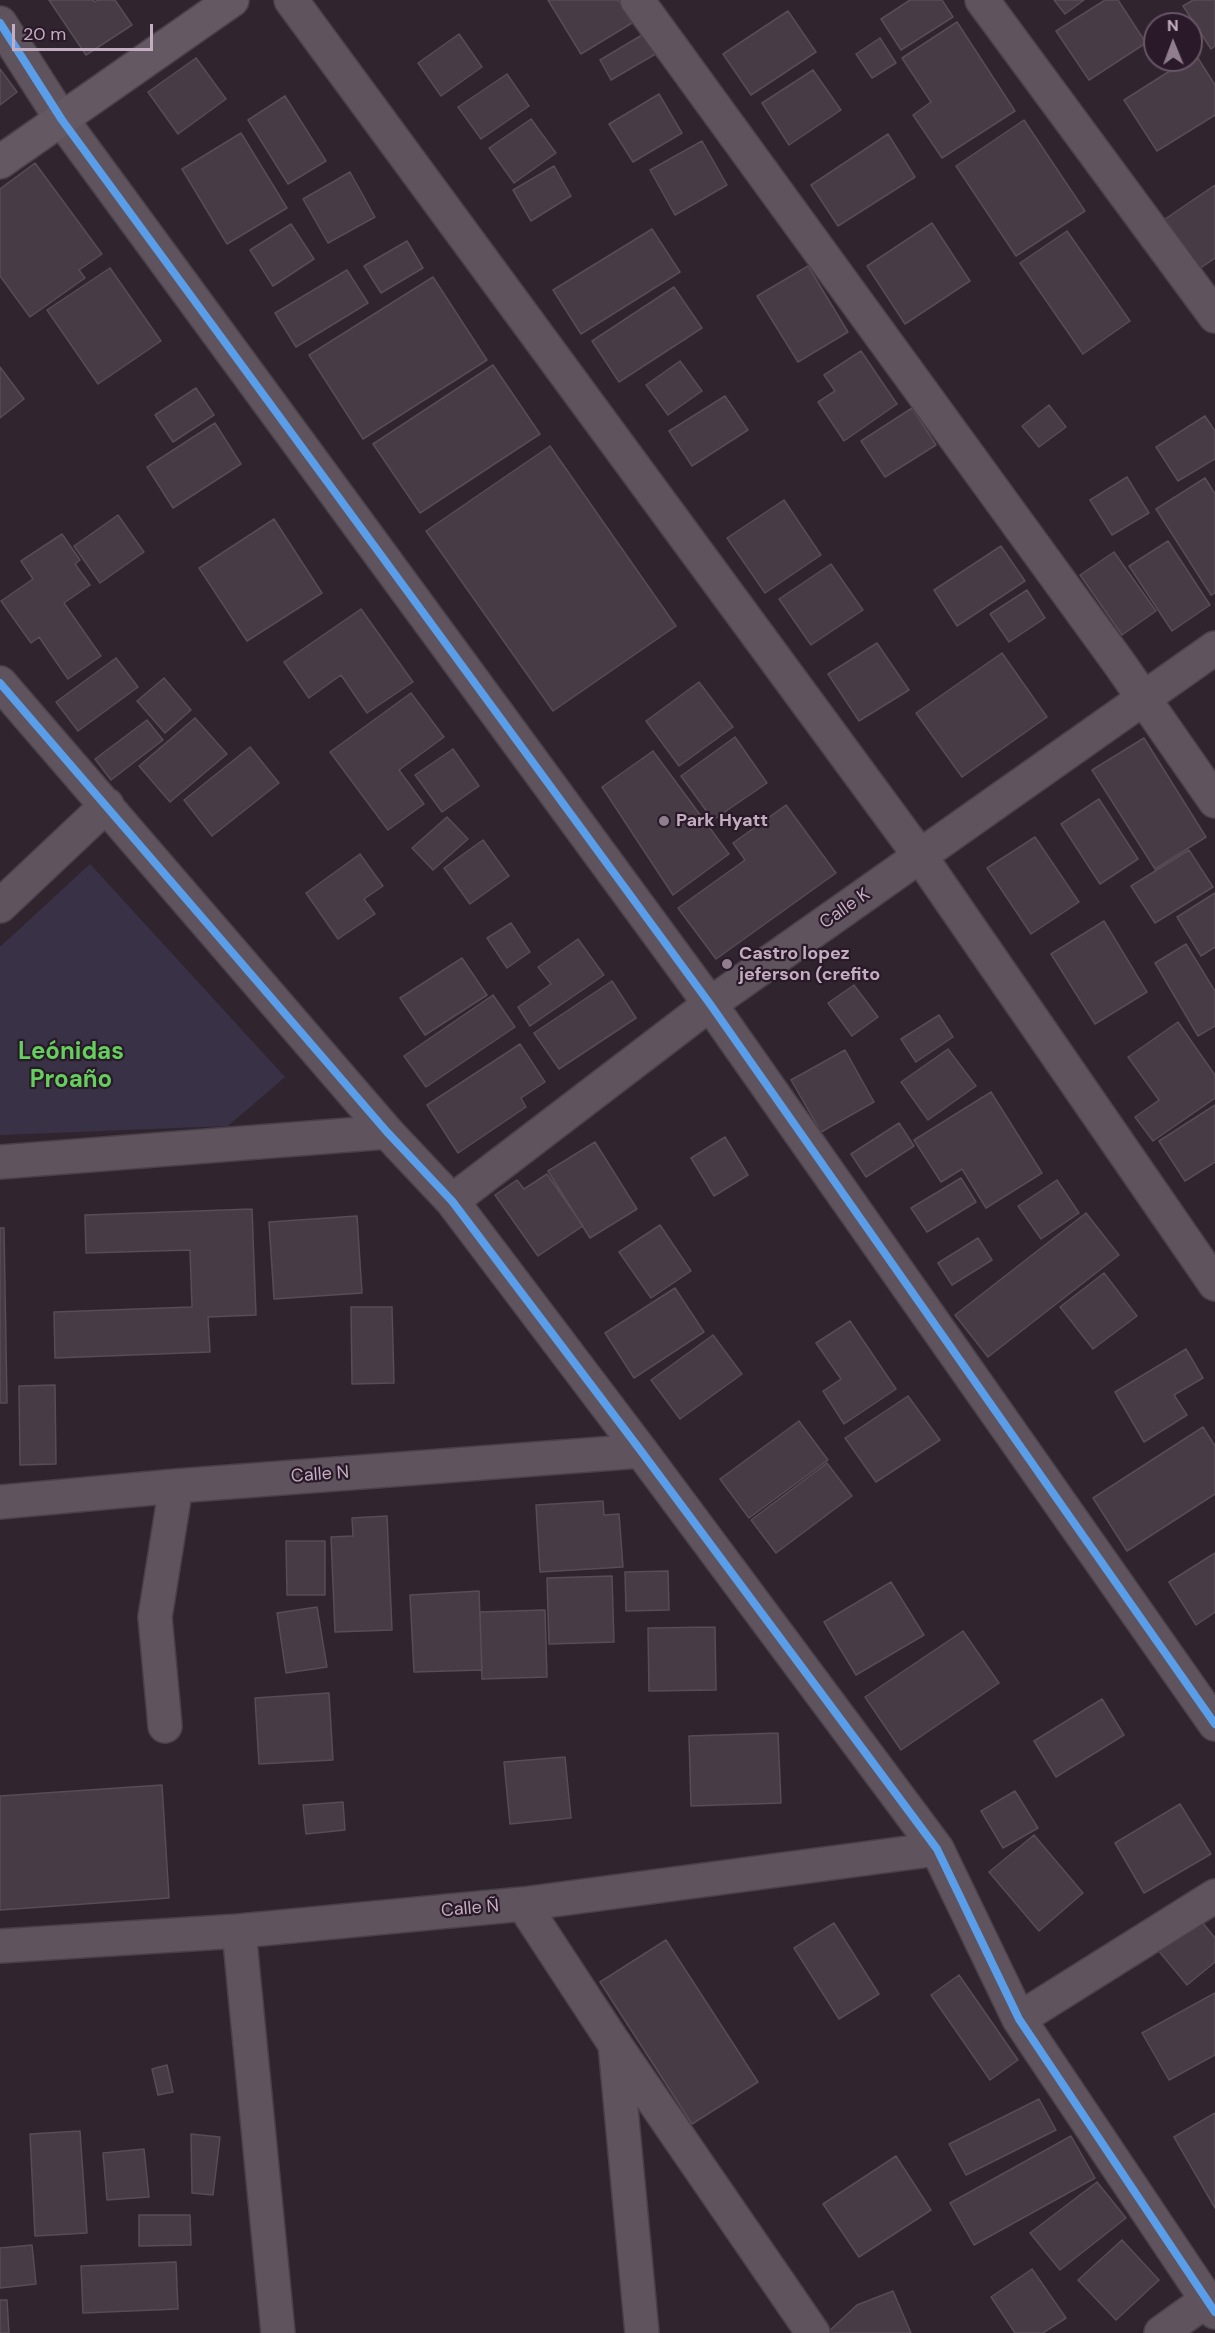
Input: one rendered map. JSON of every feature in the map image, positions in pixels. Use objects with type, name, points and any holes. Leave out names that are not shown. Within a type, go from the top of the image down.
[{"type":"street","points":[[0,162],[232,0]]},
{"type":"street","points":[[291,0],[920,856],[1215,1284]]},
{"type":"street","points":[[637,0],[1215,801]]},
{"type":"street","points":[[982,0],[1215,316]]},
{"type":"street","points":[[0,23],[62,120],[710,1004],[1215,1724]]},
{"type":"street","name":"Calle K","points":[[452,1201],[710,1004],[1142,697],[1215,648]]},
{"type":"street","points":[[0,683],[387,1132],[452,1201],[937,1849],[1018,2019],[1211,2306],[1161,2333]]},
{"type":"street","points":[[0,906],[107,805]]},
{"type":"street","points":[[0,1162],[387,1132]]},
{"type":"street","name":"Calle N","points":[[0,1502],[176,1486],[641,1451]]},
{"type":"street","points":[[165,1726],[155,1617],[176,1486]]},
{"type":"street","name":"Calle Ñ","points":[[0,1946],[238,1931],[523,1904],[937,1849]]},
{"type":"street","points":[[1018,2019],[1215,1896]]},
{"type":"street","points":[[523,1904],[614,2043],[813,2333]]},
{"type":"street","points":[[238,1931],[278,2333]]},
{"type":"street","points":[[614,2043],[642,2333]]},
{"type":"shaded area","points":[[90,864],[285,1077],[228,1126],[0,1135],[0,947]]},
{"type":"building","points":[[49,0],[93,0],[95,2],[115,0],[132,25],[86,55]]},
{"type":"building","points":[[548,0],[618,0],[632,23],[581,54]]},
{"type":"building","points":[[910,0],[942,0],[953,17],[901,50],[881,19]]},
{"type":"building","points":[[1054,0],[1084,0],[1065,14]]},
{"type":"building","points":[[1105,0],[1118,0],[1143,38],[1143,45],[1089,80],[1056,31]]},
{"type":"building","points":[[1193,0],[1215,0],[1215,46],[1211,49],[1203,37],[1203,12],[1187,12],[1183,6]]},
{"type":"building","points":[[788,11],[816,52],[751,95],[723,54]]},
{"type":"building","points":[[957,22],[1015,111],[942,158],[913,115],[931,102],[902,58]]},
{"type":"building","points":[[647,32],[659,52],[611,80],[600,60]]},
{"type":"building","points":[[459,34],[482,67],[441,96],[418,63]]},
{"type":"building","points":[[880,38],[896,63],[872,78],[856,54]]},
{"type":"building","points":[[196,58],[226,99],[178,134],[148,92]]},
{"type":"building","points":[[1203,66],[1215,85],[1215,115],[1157,151],[1124,100],[1168,72],[1203,72]]},
{"type":"building","points":[[0,69],[17,92],[0,105]]},
{"type":"building","points":[[813,70],[841,110],[789,145],[762,103]]},
{"type":"building","points":[[507,74],[529,106],[481,139],[458,107]]},
{"type":"building","points":[[659,94],[682,133],[633,162],[609,124]]},
{"type":"building","points":[[285,96],[326,161],[288,184],[248,120]]},
{"type":"building","points":[[531,119],[556,153],[514,183],[489,148]]},
{"type":"building","points":[[1024,120],[1085,211],[1016,256],[956,166]]},
{"type":"building","points":[[241,133],[287,208],[227,244],[182,169]]},
{"type":"building","points":[[888,134],[915,177],[838,226],[811,185]]},
{"type":"building","points":[[702,141],[727,185],[675,215],[650,170]]},
{"type":"building","points":[[35,163],[102,254],[79,270],[85,278],[30,317],[0,276],[0,189]]},
{"type":"building","points":[[554,166],[571,196],[531,221],[513,190]]},
{"type":"building","points":[[350,172],[375,217],[328,243],[303,199]]},
{"type":"building","points":[[1215,185],[1215,258],[1199,269],[1165,219]]},
{"type":"building","points":[[932,223],[970,281],[905,324],[867,266]]},
{"type":"building","points":[[291,224],[314,259],[273,286],[250,250]]},
{"type":"building","points":[[652,229],[680,272],[581,334],[553,290]]},
{"type":"building","points":[[1067,231],[1130,321],[1083,354],[1020,263]]},
{"type":"building","points":[[407,241],[423,268],[381,293],[364,266]]},
{"type":"building","points":[[808,266],[848,332],[798,362],[757,296]]},
{"type":"building","points":[[110,268],[161,341],[98,384],[47,310]]},
{"type":"building","points":[[347,270],[368,303],[296,347],[275,313]]},
{"type":"building","points":[[433,277],[487,360],[363,439],[309,355]]},
{"type":"building","points":[[674,287],[702,328],[619,382],[592,341]]},
{"type":"building","points":[[861,351],[897,404],[844,441],[818,402],[835,391],[824,375]]},
{"type":"building","points":[[680,361],[702,391],[668,415],[646,385]]},
{"type":"building","points":[[493,365],[540,434],[420,513],[373,444]]},
{"type":"building","points":[[0,367],[24,399],[0,418]]},
{"type":"building","points":[[196,388],[214,415],[173,442],[155,415]]},
{"type":"building","points":[[725,396],[748,430],[692,466],[669,431]]},
{"type":"building","points":[[1049,405],[1066,427],[1039,447],[1022,426]]},
{"type":"building","points":[[912,408],[936,445],[885,477],[861,441]]},
{"type":"building","points":[[1205,416],[1215,431],[1215,459],[1178,481],[1156,447]]},
{"type":"building","points":[[215,423],[241,464],[173,508],[147,467]]},
{"type":"building","points":[[550,446],[676,626],[553,711],[426,531]]},
{"type":"building","points":[[1127,477],[1149,513],[1112,535],[1090,500]]},
{"type":"building","points":[[1205,478],[1215,494],[1215,593],[1211,595],[1156,509]]},
{"type":"building","points":[[784,500],[821,555],[765,593],[727,538]]},
{"type":"building","points":[[118,515],[144,552],[100,583],[74,546]]},
{"type":"building","points":[[274,519],[322,593],[247,641],[199,568]]},
{"type":"building","points":[[62,534],[80,560],[75,564],[90,585],[64,603],[101,656],[68,679],[39,637],[31,643],[1,601],[33,579],[21,561]]},
{"type":"building","points":[[1168,541],[1210,605],[1172,631],[1129,566]]},
{"type":"building","points":[[1001,546],[1025,581],[957,626],[934,590]]},
{"type":"building","points":[[1114,552],[1156,611],[1122,635],[1080,575]]},
{"type":"building","points":[[831,564],[863,610],[811,645],[779,599]]},
{"type":"building","points":[[1027,590],[1045,618],[1009,642],[990,614]]},
{"type":"building","points":[[361,609],[413,682],[367,713],[341,675],[309,698],[284,662]]},
{"type":"building","points":[[877,643],[909,690],[859,721],[828,674]]},
{"type":"building","points":[[1002,653],[1047,717],[962,777],[916,713]]},
{"type":"building","points":[[116,658],[138,687],[78,731],[56,702]]},
{"type":"building","points":[[164,678],[191,710],[165,733],[137,701]]},
{"type":"building","points":[[699,682],[733,727],[679,766],[646,721]]},
{"type":"building","points":[[411,693],[444,737],[399,770],[424,804],[388,830],[330,752]]},
{"type":"building","points":[[195,718],[227,754],[170,802],[139,766]]},
{"type":"building","points":[[147,720],[163,740],[111,780],[95,759]]},
{"type":"building","points":[[735,737],[767,783],[713,820],[681,776]]},
{"type":"building","points":[[1144,738],[1206,837],[1155,869],[1092,770]]},
{"type":"building","points":[[250,747],[279,783],[212,836],[184,800]]},
{"type":"building","points":[[453,749],[479,786],[442,812],[415,775]]},
{"type":"building","name":"Park Hyatt","points":[[653,751],[729,854],[673,895],[602,787]]},
{"type":"building","points":[[1099,799],[1138,859],[1100,884],[1061,824]]},
{"type":"building","points":[[786,805],[836,873],[716,959],[678,908],[745,860],[733,843]]},
{"type":"building","points":[[447,817],[468,839],[433,870],[412,848]]},
{"type":"building","points":[[1035,837],[1079,902],[1031,934],[987,868]]},
{"type":"building","points":[[483,840],[509,876],[470,904],[444,868]]},
{"type":"building","points":[[1189,850],[1213,887],[1155,923],[1131,886]]},
{"type":"building","points":[[360,854],[383,886],[364,899],[375,914],[338,939],[306,893]]},
{"type":"building","points":[[1215,893],[1215,947],[1201,956],[1177,917]]},
{"type":"building","points":[[1104,921],[1147,992],[1095,1024],[1051,954]]},
{"type":"building","points":[[511,923],[530,952],[507,968],[487,938]]},
{"type":"building","points":[[578,939],[604,975],[530,1026],[518,1007],[551,984],[538,967]]},
{"type":"building","points":[[1186,944],[1215,991],[1215,1026],[1198,1036],[1155,963]]},
{"type":"building","points":[[462,958],[487,995],[425,1035],[400,998]]},
{"type":"building","points":[[612,981],[636,1018],[559,1069],[534,1033]]},
{"type":"building","points":[[854,985],[878,1017],[852,1036],[828,1003]]},
{"type":"building","points":[[493,995],[515,1027],[426,1087],[404,1056]]},
{"type":"building","points":[[939,1015],[953,1037],[916,1062],[901,1039]]},
{"type":"building","points":[[1178,1022],[1215,1075],[1215,1098],[1153,1141],[1135,1117],[1159,1100],[1128,1057]]},
{"type":"building","points":[[520,1044],[545,1082],[521,1098],[526,1107],[458,1153],[427,1105]]},
{"type":"building","points":[[948,1049],[976,1086],[928,1120],[901,1082]]},
{"type":"building","points":[[845,1050],[874,1102],[821,1132],[791,1080]]},
{"type":"building","points":[[991,1092],[1042,1173],[986,1208],[962,1169],[941,1182],[914,1140]]},
{"type":"building","points":[[1215,1105],[1215,1162],[1185,1181],[1159,1141]]},
{"type":"building","points":[[899,1123],[914,1146],[866,1177],[851,1154]]},
{"type":"building","points":[[725,1137],[748,1175],[714,1196],[691,1158]]},
{"type":"building","points":[[595,1142],[637,1209],[590,1238],[548,1171]]},
{"type":"building","points":[[547,1174],[583,1226],[538,1256],[495,1195],[517,1180],[524,1189]]},
{"type":"building","points":[[961,1178],[976,1202],[927,1232],[911,1208]]},
{"type":"building","points":[[1057,1180],[1079,1213],[1041,1239],[1018,1206]]},
{"type":"building","points":[[252,1209],[256,1315],[208,1317],[210,1352],[55,1358],[54,1312],[192,1307],[190,1250],[86,1253],[85,1215]]},
{"type":"building","points":[[1086,1213],[1119,1255],[988,1357],[955,1315]]},
{"type":"building","points":[[357,1216],[362,1293],[274,1299],[269,1222]]},
{"type":"building","points":[[660,1225],[691,1271],[651,1298],[619,1252]]},
{"type":"building","points":[[0,1228],[4,1228],[7,1403],[0,1403]]},
{"type":"building","points":[[978,1238],[992,1260],[952,1285],[938,1263]]},
{"type":"building","points":[[1104,1273],[1137,1316],[1093,1349],[1060,1307]]},
{"type":"building","points":[[675,1288],[704,1332],[634,1378],[605,1333]]},
{"type":"building","points":[[351,1307],[392,1307],[394,1383],[352,1384]]},
{"type":"building","points":[[850,1321],[896,1389],[844,1424],[823,1391],[841,1379],[816,1343]]},
{"type":"building","points":[[713,1335],[742,1374],[680,1419],[651,1380]]},
{"type":"building","points":[[1186,1349],[1203,1378],[1174,1395],[1187,1415],[1144,1442],[1115,1392]]},
{"type":"building","points":[[55,1385],[56,1464],[20,1465],[19,1386]]},
{"type":"building","points":[[908,1396],[940,1440],[876,1482],[845,1438]]},
{"type":"building","points":[[799,1421],[828,1460],[749,1518],[720,1479]]},
{"type":"building","points":[[1203,1427],[1215,1446],[1215,1494],[1127,1551],[1093,1498]]},
{"type":"building","points":[[827,1463],[852,1496],[776,1553],[751,1520]]},
{"type":"building","points":[[603,1501],[604,1515],[619,1514],[623,1567],[540,1572],[536,1505]]},
{"type":"building","points":[[387,1516],[392,1630],[335,1632],[331,1537],[353,1536],[352,1518]]},
{"type":"building","points":[[286,1541],[325,1541],[325,1595],[287,1595]]},
{"type":"building","points":[[1215,1553],[1215,1612],[1196,1625],[1169,1582]]},
{"type":"building","points":[[668,1571],[669,1610],[626,1611],[625,1572]]},
{"type":"building","points":[[612,1576],[614,1642],[549,1644],[547,1578]]},
{"type":"building","points":[[891,1582],[924,1635],[856,1675],[824,1622]]},
{"type":"building","points":[[479,1591],[482,1670],[414,1672],[410,1595]]},
{"type":"building","points":[[317,1607],[327,1667],[286,1673],[277,1613]]},
{"type":"building","points":[[545,1610],[547,1677],[482,1679],[480,1612]]},
{"type":"building","points":[[715,1627],[716,1690],[649,1691],[648,1628]]},
{"type":"building","points":[[963,1631],[999,1683],[901,1750],[865,1697]]},
{"type":"building","points":[[329,1693],[333,1760],[259,1764],[255,1698]]},
{"type":"building","points":[[1102,1699],[1124,1735],[1056,1777],[1034,1741]]},
{"type":"building","points":[[778,1733],[781,1803],[691,1806],[689,1736]]},
{"type":"building","points":[[565,1757],[571,1818],[510,1824],[504,1762]]},
{"type":"building","points":[[162,1785],[169,1898],[0,1910],[0,1796]]},
{"type":"building","points":[[1015,1791],[1038,1828],[1003,1848],[981,1811]]},
{"type":"building","points":[[343,1802],[345,1830],[306,1834],[303,1805]]},
{"type":"building","points":[[1180,1804],[1211,1854],[1144,1893],[1115,1843]]},
{"type":"building","points":[[1034,1835],[1083,1893],[1039,1931],[989,1872]]},
{"type":"building","points":[[1198,1917],[1215,1938],[1215,1962],[1187,1985],[1157,1949]]},
{"type":"building","points":[[834,1923],[879,1994],[839,2019],[794,1948]]},
{"type":"building","points":[[666,1940],[758,2082],[692,2124],[600,1982]]},
{"type":"building","points":[[959,1975],[1018,2060],[990,2080],[931,1995]]},
{"type":"building","points":[[1215,1993],[1215,2055],[1169,2080],[1142,2033]]},
{"type":"building","points":[[167,2065],[173,2092],[158,2095],[152,2069]]},
{"type":"building","points":[[1039,2099],[1056,2130],[966,2175],[949,2144]]},
{"type":"building","points":[[1215,2113],[1215,2208],[1174,2137]]},
{"type":"building","points":[[80,2131],[87,2233],[35,2236],[30,2134]]},
{"type":"building","points":[[191,2134],[220,2137],[213,2195],[192,2193]]},
{"type":"building","points":[[1071,2136],[1095,2178],[974,2245],[950,2203]]},
{"type":"building","points":[[144,2149],[149,2197],[107,2200],[103,2153]]},
{"type":"building","points":[[896,2156],[931,2210],[859,2257],[823,2204]]},
{"type":"building","points":[[1097,2182],[1126,2218],[1060,2270],[1030,2233]]},
{"type":"building","points":[[139,2215],[190,2215],[191,2245],[139,2246]]},
{"type":"building","points":[[1122,2240],[1159,2280],[1116,2320],[1078,2280]]},
{"type":"building","points":[[32,2245],[36,2284],[0,2288],[0,2248]]},
{"type":"building","points":[[176,2262],[178,2309],[83,2313],[81,2266]]},
{"type":"building","points":[[1032,2269],[1066,2318],[1043,2333],[1015,2333],[991,2297]]},
{"type":"building","points":[[893,2291],[911,2333],[827,2333],[857,2305]]},
{"type":"building","points":[[0,2300],[7,2300],[9,2333],[0,2333]]},
{"type":"cycle path","points":[[0,23],[62,120],[710,1004],[1215,1724]]},
{"type":"cycle path","points":[[0,683],[387,1132],[452,1201],[641,1451],[937,1849],[1019,2019],[1215,2312]]},
{"type":"place","name":"Park Hyatt","points":[[664,821]]},
{"type":"place","name":"Castro lopez jeferson (crefito","points":[[727,964]]},
{"type":"district","name":"Leónidas Proaño","points":[[71,1067]]}]
